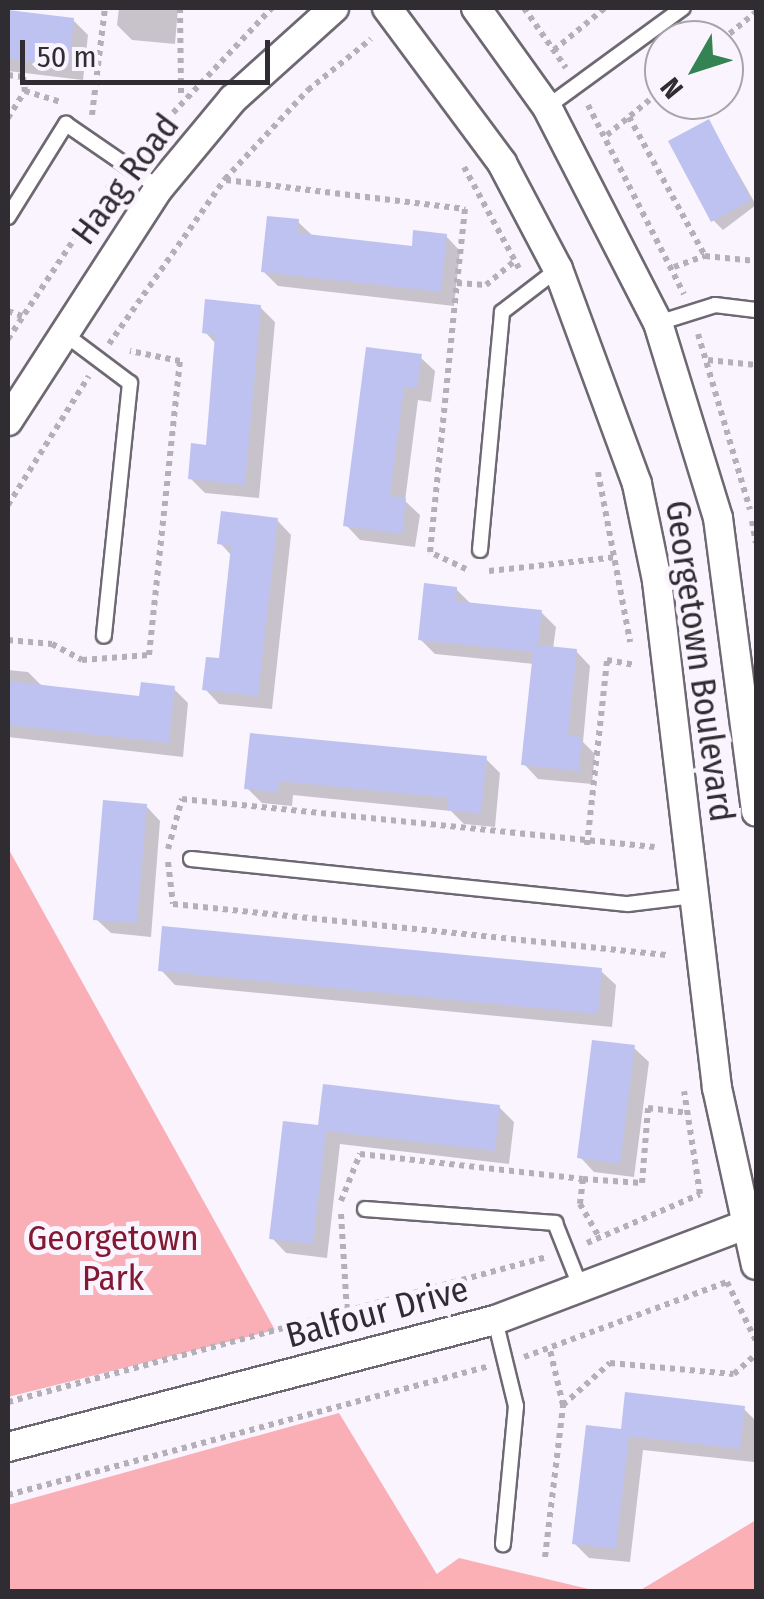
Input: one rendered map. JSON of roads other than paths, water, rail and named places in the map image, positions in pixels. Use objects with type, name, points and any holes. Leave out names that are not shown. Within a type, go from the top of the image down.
[{"type":"street","name":"Haag Road","points":[[8,421],[61,332],[159,188],[233,99],[334,8]]},
{"type":"street","name":"Georgetown Boulevard","points":[[388,8],[502,163],[558,269],[637,484],[694,896],[756,1264]]},
{"type":"street","name":"Georgetown Boulevard","points":[[476,8],[548,107],[658,322],[718,518],[756,811]]},
{"type":"street","name":"Balfour Drive","points":[[8,1447],[495,1320],[582,1292],[750,1223]]},
{"type":"lane","points":[[548,107],[683,8]]},
{"type":"lane","points":[[8,217],[66,124],[159,188]]},
{"type":"lane","points":[[480,550],[502,312],[558,269]]},
{"type":"lane","points":[[658,322],[714,304],[756,310]]},
{"type":"lane","points":[[61,332],[130,383],[104,636]]},
{"type":"lane","points":[[191,859],[628,904],[694,896]]},
{"type":"lane","points":[[365,1209],[555,1223],[582,1292]]},
{"type":"lane","points":[[495,1320],[516,1406],[504,1544]]},
{"type":"park label","name":"Georgetown Park","points":[[113,1258]]}]
